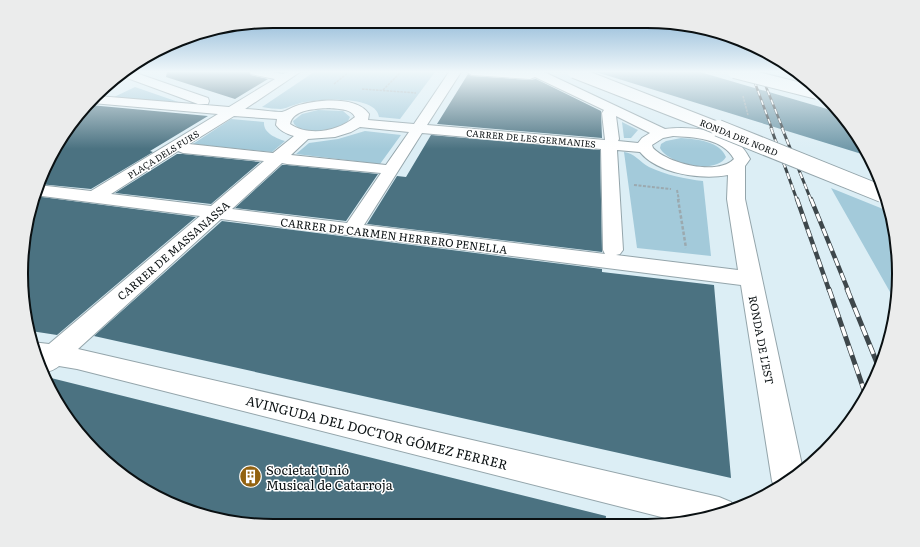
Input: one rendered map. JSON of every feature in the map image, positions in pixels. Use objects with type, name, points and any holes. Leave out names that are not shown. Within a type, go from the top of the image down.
[{"type":"street","points":[[189,98],[232,111]]},
{"type":"street","name":"PLAÇA DELS FURS","points":[[94,197],[254,98]]},
{"type":"street","points":[[352,229],[438,98]]},
{"type":"street","points":[[590,98],[662,133]]},
{"type":"street","name":"RONDA DEL NORD","points":[[641,98],[878,192]]},
{"type":"street","points":[[100,100],[287,116]]},
{"type":"street","points":[[322,105],[340,105],[354,108],[362,114],[362,118],[358,123],[341,131],[330,134],[305,134],[287,129],[283,125],[283,120],[287,116],[304,108],[322,105]]},
{"type":"street","points":[[609,113],[613,250]]},
{"type":"street","points":[[358,123],[418,129]]},
{"type":"street","name":"CARRER DE LES GERMANIES","points":[[418,129],[645,148]]},
{"type":"street","name":"RONDA DE L'EST","points":[[662,133],[686,132],[711,136],[723,140],[740,152],[742,159],[737,167],[736,198],[788,474]]},
{"type":"street","points":[[662,133],[648,138],[645,143],[645,148],[650,154],[672,166],[704,172],[719,172],[737,167]]},
{"type":"street","name":"CARRER DE MASSANASSA","points":[[43,358],[216,212],[305,134]]},
{"type":"street","name":"PLAÇA DELS FURS","points":[[183,148],[269,157]]},
{"type":"street","points":[[287,159],[380,168]]},
{"type":"street","name":"RONDA DE L'EST","points":[[704,172],[721,179],[736,198]]},
{"type":"street","name":"CARRER DE CARMEN HERRERO PENELLA","points":[[43,191],[751,279]]},
{"type":"street","name":"AVINGUDA DEL DOCTOR GÓMEZ FERRER","points":[[43,358],[708,511]]},
{"type":"path","points":[[743,98],[748,116]]},
{"type":"path","points":[[610,183],[684,190]]},
{"type":"path","points":[[677,190],[686,254]]},
{"type":"shaded area","points":[[112,98],[165,98],[184,104]]},
{"type":"shaded area","points":[[276,98],[416,98],[400,119],[379,117],[376,110],[369,105],[347,100],[312,101],[281,109],[262,107]]},
{"type":"shaded area","points":[[679,98],[788,98],[829,109],[851,137],[860,154]]},
{"type":"shaded area","points":[[318,110],[343,111],[350,117],[343,125],[321,132],[306,131],[294,124],[293,121],[302,114]]},
{"type":"shaded area","points":[[231,119],[264,122],[264,126],[268,132],[274,137],[285,141],[272,152],[193,144]]},
{"type":"shaded area","points":[[622,122],[638,130],[631,138],[624,138]]},
{"type":"shaded area","points":[[365,131],[401,135],[380,164],[296,154],[309,143],[338,139]]},
{"type":"shaded area","points":[[681,138],[700,140],[713,144],[719,147],[726,157],[721,162],[713,165],[692,165],[672,159],[660,148],[661,144],[666,141]]},
{"type":"shaded area","points":[[624,152],[634,156],[649,167],[662,172],[682,178],[703,181],[711,256],[637,248]]},
{"type":"shaded area","points":[[831,188],[884,209],[890,241],[892,274],[891,293]]},
{"type":"building","points":[[453,98],[574,98],[601,111],[602,138],[437,124]]},
{"type":"building","points":[[95,105],[208,116],[150,151],[153,152],[91,189],[45,185],[53,165],[69,137]]},
{"type":"building","points":[[431,135],[600,150],[602,252],[367,224],[397,176],[406,177]]},
{"type":"building","points":[[177,154],[260,162],[211,204],[115,193]]},
{"type":"building","points":[[282,165],[378,174],[346,221],[235,208]]},
{"type":"building","points":[[40,197],[196,217],[57,335],[35,332],[30,306],[28,274],[30,241],[36,210]]},
{"type":"building","points":[[222,221],[602,269],[602,272],[714,285],[731,478],[94,336]]},
{"type":"building","points":[[51,378],[606,516],[606,519],[274,519],[241,517],[210,511],[165,494],[137,478],[112,458],[89,435],[69,410]]},
{"type":"railway","points":[[760,98],[772,129]]},
{"type":"railway","points":[[770,98],[783,129]]},
{"type":"railway","points":[[771,128],[797,200]]},
{"type":"railway","points":[[782,128],[811,200]]},
{"type":"railway","points":[[797,199],[829,290]]},
{"type":"railway","points":[[811,199],[848,290]]},
{"type":"railway","points":[[829,289],[863,388]]},
{"type":"railway","points":[[847,289],[876,360]]},
{"type":"place","name":"Societat Unió Musical de Catarroja","points":[[251,476]]}]
